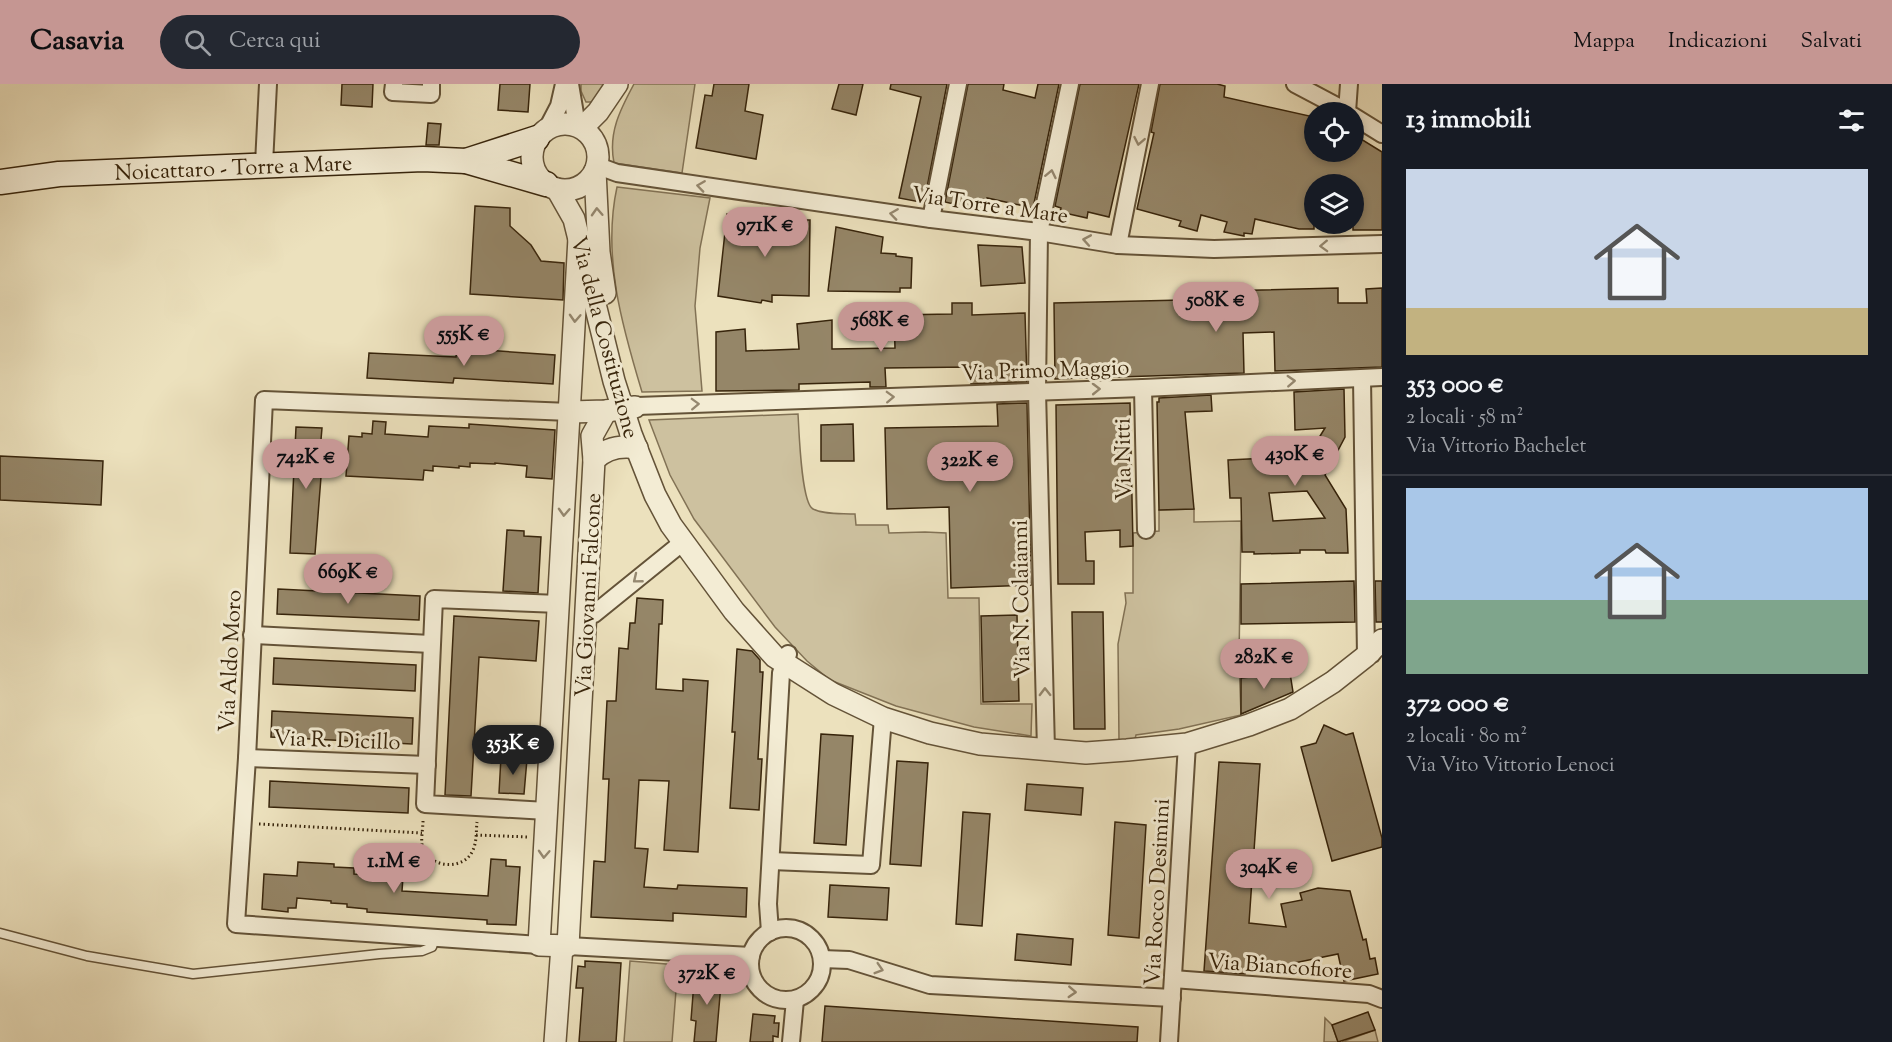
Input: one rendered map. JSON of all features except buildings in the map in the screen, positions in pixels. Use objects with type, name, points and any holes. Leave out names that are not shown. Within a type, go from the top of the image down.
[{"type":"main road","name":"Noicattaro - Torre a Mare","points":[[466,161],[542,134]]},
{"type":"main road","name":"Noicattaro - Torre a Mare","points":[[0,182],[59,174],[423,159],[466,161],[504,170],[551,186]]},
{"type":"street","points":[[264,164],[268,84]]},
{"type":"street","points":[[394,84],[393,92],[430,94],[431,84]]},
{"type":"street","points":[[542,134],[557,124],[567,124],[579,127],[593,139],[598,154],[596,167],[590,179],[574,189],[551,186],[534,168],[533,148],[559,106],[564,84]]},
{"type":"street","points":[[570,84],[579,127]]},
{"type":"street","points":[[579,127],[598,112],[617,84]]},
{"type":"street","points":[[931,219],[958,84]]},
{"type":"street","name":"Via N. Colaianni","points":[[1046,750],[1037,391],[1039,232],[1070,84]]},
{"type":"street","points":[[1118,245],[1150,84]]},
{"type":"street","points":[[1295,84],[1328,102]]},
{"type":"street","points":[[1348,102],[1349,84]]},
{"type":"street","points":[[1364,123],[1382,134]]},
{"type":"street","name":"Via Torre a Mare","points":[[596,167],[617,173],[1118,245],[1214,249],[1382,244]]},
{"type":"street","name":"Via della Costituzione","points":[[596,167],[599,252],[622,409],[652,451],[673,499],[692,531],[730,584],[786,659],[833,694],[883,718],[930,733],[980,744],[1086,753],[1187,744],[1249,725],[1290,709],[1374,654],[1382,640]]},
{"type":"street","name":"Via della Costituzione","points":[[551,186],[574,219],[622,409],[655,495],[683,542],[734,611],[775,657],[786,659]]},
{"type":"street","points":[[539,945],[579,238]]},
{"type":"street","name":"Via Primo Maggio","points":[[622,409],[1382,377]]},
{"type":"street","points":[[1362,378],[1374,654]]},
{"type":"street","name":"Via Nitti","points":[[1143,388],[1146,530]]},
{"type":"street","name":"Via Aldo Moro","points":[[435,938],[236,924],[247,758],[264,400],[570,412]]},
{"type":"street","points":[[570,412],[622,409]]},
{"type":"street","name":"Via Giovanni Falcone","points":[[555,1042],[565,946],[594,464],[592,436],[622,409]]},
{"type":"street","name":"Via Giovanni Falcone","points":[[594,464],[602,452],[620,447],[637,448]]},
{"type":"street","points":[[567,466],[594,464]]},
{"type":"street","points":[[585,616],[594,614],[683,542]]},
{"type":"street","points":[[546,811],[425,804],[431,644],[434,599],[559,604]]},
{"type":"street","points":[[252,635],[431,644]]},
{"type":"street","points":[[770,932],[768,904],[781,673],[786,659]]},
{"type":"street","points":[[771,861],[871,865],[883,718]]},
{"type":"street","name":"Via Rocco Desimini","points":[[1169,1042],[1187,744]]},
{"type":"street","name":"Via R. Dicillo","points":[[247,758],[427,765]]},
{"type":"street","points":[[781,928],[792,928],[803,932],[819,948],[822,959],[819,980],[805,996],[795,1000],[771,997],[753,980],[750,969],[754,946],[770,932],[781,928]]},
{"type":"street","points":[[435,938],[751,956]]},
{"type":"street","points":[[822,959],[849,960],[930,985],[1172,998]]},
{"type":"street","name":"Via Biancofiore","points":[[1173,979],[1369,994],[1382,999]]},
{"type":"street","points":[[791,1042],[795,1000]]},
{"type":"lane","points":[[0,933],[87,956],[193,975],[422,951],[432,947],[435,938]]},
{"type":"path","points":[[425,804],[422,846],[428,856],[442,864],[453,865],[461,863],[470,856],[474,849],[478,807]]},
{"type":"path","points":[[242,823],[422,833]]},
{"type":"path","points":[[476,835],[545,838]]},
{"type":"shaded area","points":[[581,84],[605,84],[592,102],[586,102],[581,91]]},
{"type":"shaded area","points":[[634,84],[695,84],[682,173],[614,163],[613,142],[616,122]]},
{"type":"shaded area","points":[[617,187],[710,198],[700,248],[695,306],[702,391],[642,392],[616,291],[612,239]]},
{"type":"shaded area","points":[[798,414],[803,480],[809,504],[813,509],[828,513],[855,514],[856,525],[888,525],[889,533],[946,533],[948,598],[979,598],[981,704],[1032,704],[1031,736],[974,727],[896,706],[830,680],[807,661],[775,627],[694,519],[670,475],[649,420]]},
{"type":"shaded area","points":[[1194,509],[1194,522],[1241,521],[1239,660],[1241,715],[1179,729],[1136,735],[1135,739],[1119,741],[1118,644],[1126,603],[1125,593],[1133,593],[1133,533],[1159,531],[1159,510]]},
{"type":"shaded area","points":[[630,961],[678,965],[672,1042],[624,1042]]},
{"type":"shaded area","points":[[1325,1018],[1332,1025],[1338,1042],[1324,1042]]},
{"type":"shaded area","points":[[1375,1030],[1378,1042],[1342,1042]]}]
